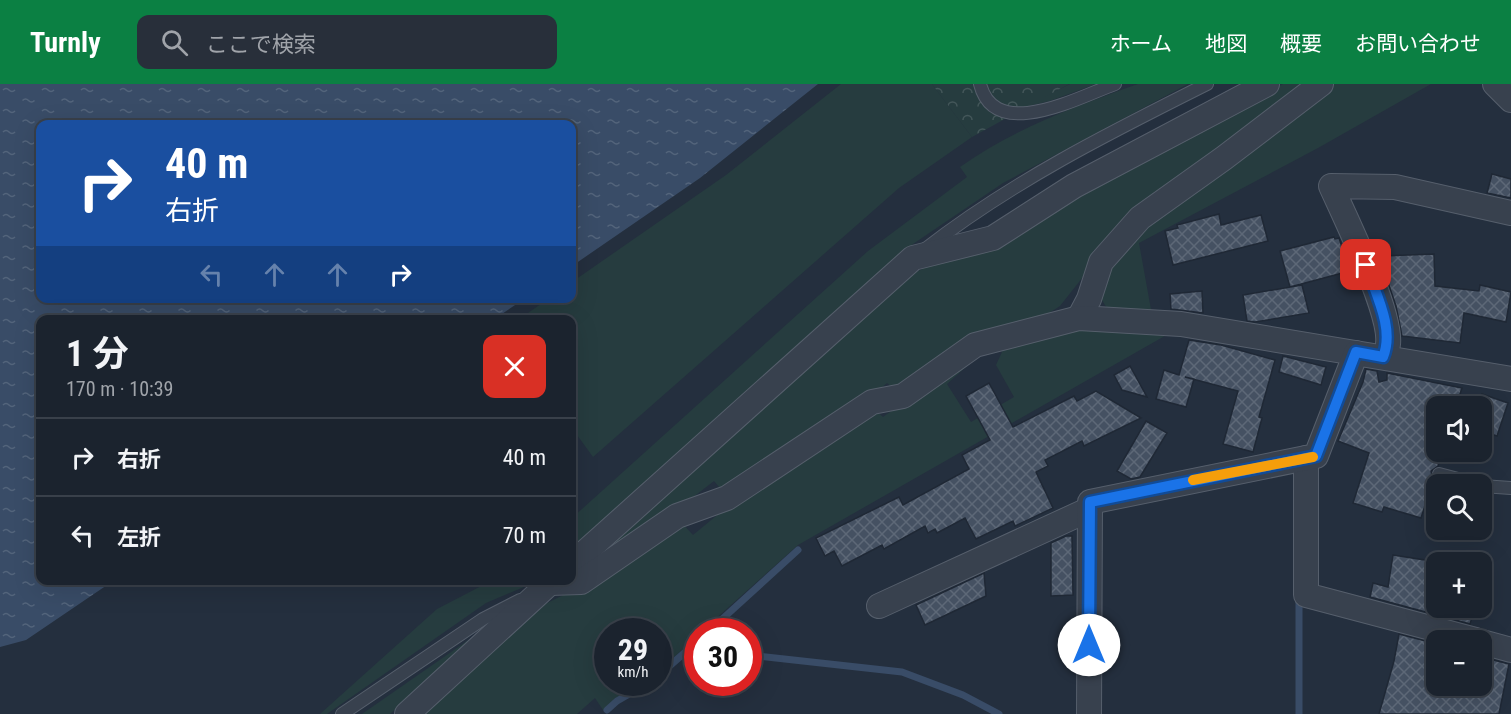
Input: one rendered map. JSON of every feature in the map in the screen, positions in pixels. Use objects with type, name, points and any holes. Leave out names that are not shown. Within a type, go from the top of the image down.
[{"type":"street","points":[[576,560],[913,258],[993,238],[1074,186],[1267,84]]},
{"type":"street","points":[[1079,318],[1089,299],[1101,262],[1140,218],[1321,84]]},
{"type":"street","points":[[1494,84],[1511,100]]},
{"type":"street","points":[[1383,357],[1388,345],[1387,328],[1366,265],[1331,186],[1395,187],[1511,213]]},
{"type":"street","points":[[576,582],[581,582],[677,516],[727,498],[872,402],[903,396],[975,345],[1079,318],[1181,324],[1511,379]]},
{"type":"street","points":[[1089,714],[1090,502],[1316,456],[1356,352]]},
{"type":"street","points":[[1306,458],[1306,595],[1438,630]]},
{"type":"street","points":[[879,606],[1090,508]]},
{"type":"street","points":[[407,714],[549,585]]},
{"type":"street","points":[[1492,645],[1511,650]]},
{"type":"lane","points":[[980,84],[984,96],[998,110],[1017,115],[1044,110],[1115,84]]},
{"type":"lane","points":[[913,258],[1006,192],[1104,135],[1208,84]]},
{"type":"lane","points":[[1492,487],[1511,488]]},
{"type":"lane","points":[[342,714],[483,620],[547,585]]},
{"type":"green space","points":[[841,84],[932,84],[972,137],[899,188],[593,457],[576,434],[576,315],[525,315],[542,303],[576,303],[576,279],[726,175]]},
{"type":"green space","points":[[932,84],[1069,84],[972,137]]},
{"type":"green space","points":[[1070,84],[1096,84],[1050,101],[1024,107]]},
{"type":"green space","points":[[1138,84],[1188,84],[1003,183],[913,244],[576,547],[576,514],[868,251],[967,177],[960,167],[1024,129]]},
{"type":"green space","points":[[1283,84],[1314,84],[1093,251],[1098,258],[1060,306],[1023,330],[900,394],[887,383],[870,398],[726,495],[714,481],[674,512],[576,573],[912,274],[1097,183]]},
{"type":"green space","points":[[1328,84],[1431,84],[1318,148],[1139,243],[1152,315],[1108,310],[1102,300],[1101,285],[1106,265],[1145,219]]},
{"type":"green space","points":[[1177,329],[798,545],[717,618],[684,618],[684,648],[672,659],[672,618],[594,618],[594,696],[619,696],[603,710],[595,698],[577,714],[421,714],[545,604],[584,585],[679,520],[693,535],[750,488],[872,407],[883,417],[977,349],[989,346],[947,384],[971,422],[1014,397],[996,365],[1007,341],[1073,330]]},
{"type":"green space","points":[[483,585],[529,585],[486,603],[327,714],[320,714],[437,609]]},
{"type":"green space","points":[[477,634],[479,635],[390,714],[362,714]]},
{"type":"water","points":[[0,84],[818,84],[700,178],[576,263],[576,120],[36,120],[36,303],[518,303],[500,315],[36,315],[36,585],[107,585],[26,640],[0,647]]},
{"type":"building","points":[[1492,174],[1511,179],[1511,198],[1487,193]]},
{"type":"building","points":[[1219,214],[1221,225],[1261,215],[1268,241],[1173,265],[1165,231],[1178,228],[1177,225]]},
{"type":"building","points":[[1334,237],[1339,238],[1350,271],[1290,287],[1280,251]]},
{"type":"building","points":[[1434,254],[1435,286],[1479,291],[1480,285],[1511,292],[1506,322],[1464,313],[1460,343],[1402,336],[1396,306],[1383,268],[1382,256]]},
{"type":"building","points":[[1302,285],[1309,313],[1255,322],[1247,321],[1243,295]]},
{"type":"building","points":[[1202,291],[1203,313],[1171,309],[1170,294]]},
{"type":"building","points":[[1189,340],[1221,345],[1275,360],[1259,417],[1262,418],[1253,452],[1223,444],[1238,391],[1194,379],[1186,407],[1156,399],[1164,370],[1179,375]]},
{"type":"building","points":[[1283,356],[1326,367],[1321,385],[1279,372]]},
{"type":"building","points":[[1130,366],[1147,397],[1122,390],[1114,375]]},
{"type":"building","points":[[1366,369],[1377,371],[1379,382],[1387,380],[1387,373],[1462,388],[1459,396],[1426,396],[1426,462],[1439,462],[1438,466],[1431,471],[1432,474],[1426,474],[1426,502],[1421,518],[1384,507],[1382,512],[1353,503],[1369,453],[1338,441],[1363,382]]},
{"type":"building","points":[[989,383],[1013,427],[1074,396],[1077,401],[1096,391],[1141,418],[1084,446],[1082,441],[1045,460],[1048,466],[1036,472],[1053,508],[1015,526],[1013,521],[976,539],[965,518],[937,533],[935,529],[928,533],[925,526],[884,549],[882,545],[842,566],[834,551],[825,556],[816,538],[899,497],[903,505],[969,469],[962,455],[990,440],[966,396]]},
{"type":"building","points":[[1492,397],[1508,403],[1497,436],[1492,434]]},
{"type":"building","points":[[1146,421],[1167,433],[1140,477],[1131,479],[1117,471]]},
{"type":"building","points":[[1066,536],[1072,536],[1073,595],[1051,596],[1051,543]]},
{"type":"building","points":[[1393,555],[1426,560],[1426,612],[1370,597],[1373,583],[1388,587]]},
{"type":"building","points":[[984,573],[986,596],[925,625],[916,605]]},
{"type":"building","points":[[1448,618],[1472,618],[1470,624]]},
{"type":"building","points":[[1399,634],[1426,641],[1426,696],[1492,696],[1492,660],[1509,664],[1499,714],[1379,714]]},
{"type":"waterway","points":[[723,618],[798,550]]},
{"type":"waterway","points":[[1299,597],[1299,714]]},
{"type":"waterway","points":[[672,664],[684,653]]},
{"type":"waterway","points":[[762,657],[902,672],[963,695],[999,714]]},
{"type":"waterway","points":[[607,710],[626,696]]},
{"type":"slow traffic","points":[[1193,480],[1313,457]]},
{"type":"route","points":[[1089,645],[1090,502],[1316,456],[1356,352],[1383,357],[1388,345],[1387,328],[1366,265]]}]
